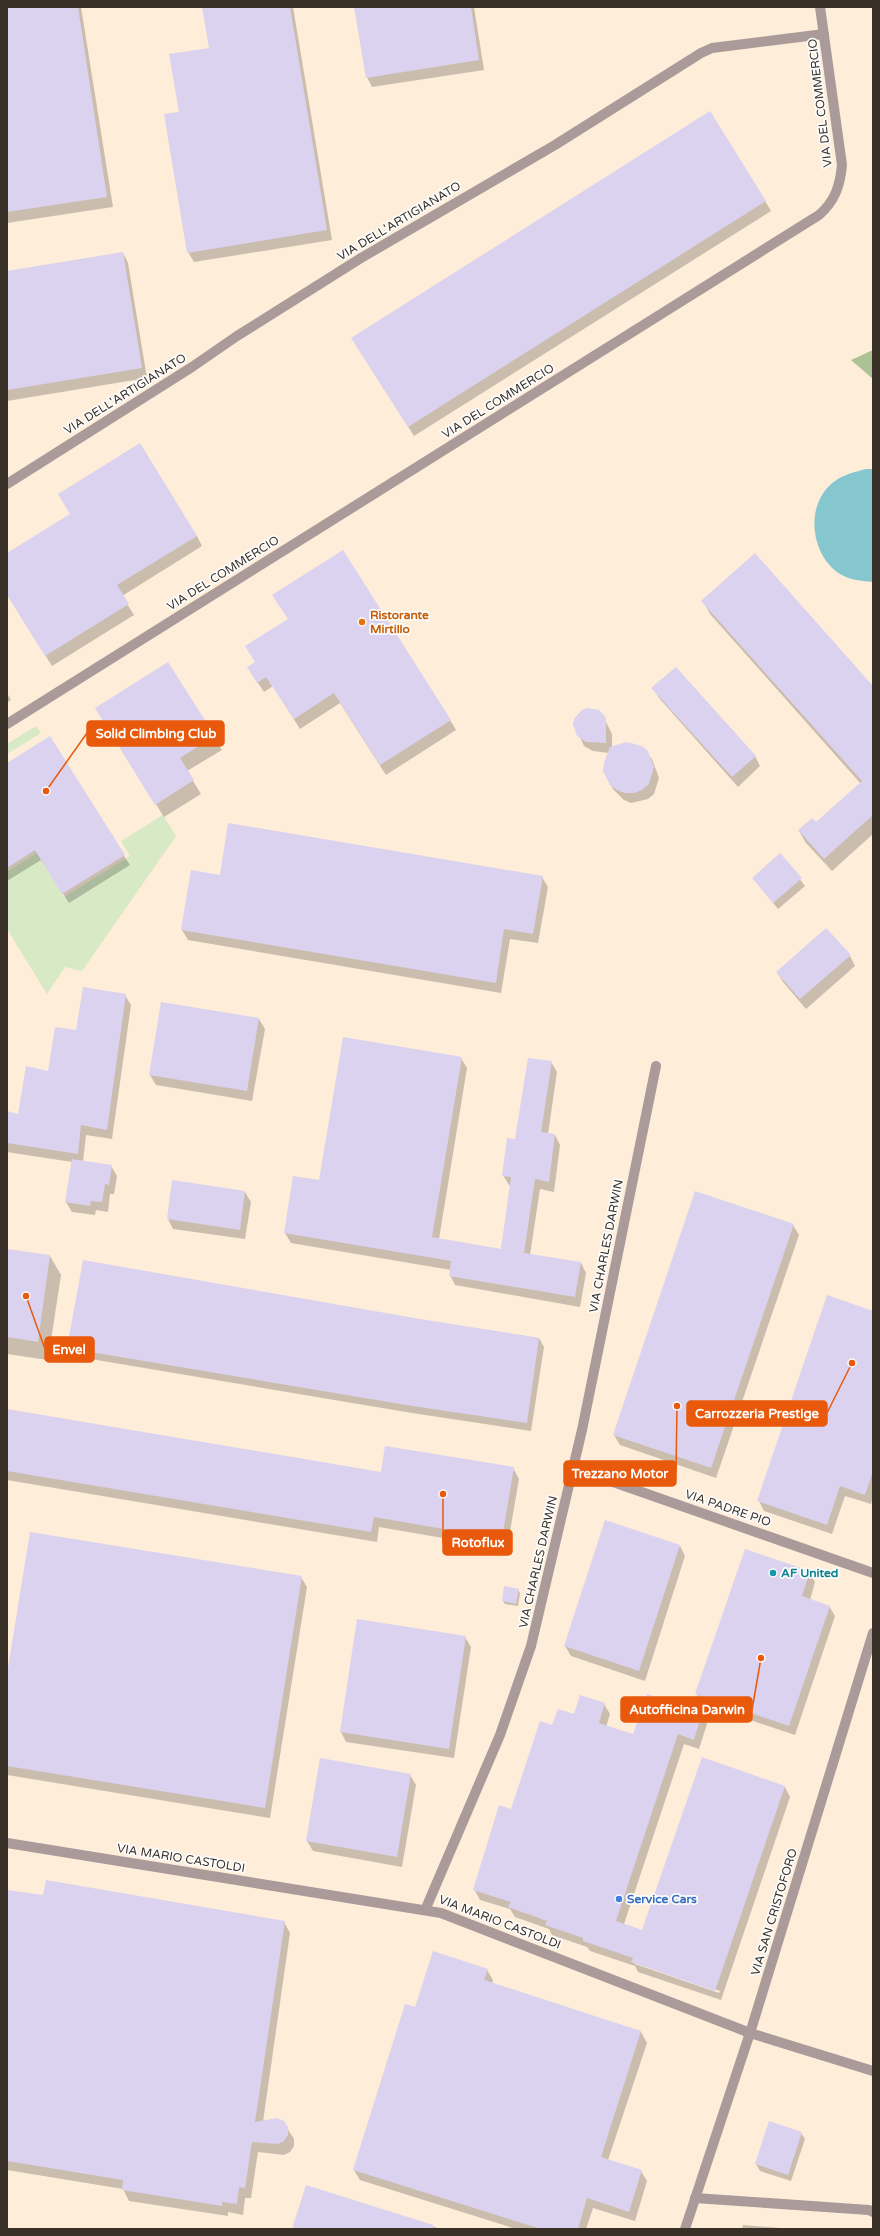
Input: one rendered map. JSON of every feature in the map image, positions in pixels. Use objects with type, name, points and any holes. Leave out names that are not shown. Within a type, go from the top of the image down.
[{"type":"street","name":"VIA DEL COMMERCIO","points":[[7,724],[819,215],[829,206],[835,196],[840,183],[842,165],[820,7]]},
{"type":"street","name":"VIA DELL'ARTIGIANATO","points":[[7,484],[322,282],[555,145],[701,52],[712,48],[824,34]]},
{"type":"street","name":"VIA CHARLES DARWIN","points":[[426,1908],[500,1735],[531,1646],[573,1468],[656,1066]]},
{"type":"street","name":"VIA PADRE PIO","points":[[573,1468],[873,1573]]},
{"type":"street","name":"VIA SAN CRISTOFORO","points":[[685,2229],[750,2033],[873,1633]]},
{"type":"street","name":"VIA MARIO CASTOLDI","points":[[7,1843],[426,1908],[441,1912],[750,2033],[873,2072]]},
{"type":"street","points":[[695,2198],[869,2210],[873,2212]]},
{"type":"green space","points":[[873,350],[873,379],[851,360]]},
{"type":"green space","points":[[36,726],[41,733],[7,754],[7,744]]},
{"type":"green space","points":[[163,815],[176,836],[82,971],[65,967],[47,994],[7,929],[7,872],[37,853],[64,897],[130,856],[121,841]]},
{"type":"water","points":[[866,469],[873,469],[873,582],[848,578],[840,574],[830,565],[822,555],[817,542],[815,529],[815,515],[818,502],[825,491],[835,481]]},
{"type":"building","points":[[7,7],[78,7],[107,197],[7,212]]},
{"type":"building","points":[[202,7],[290,7],[327,230],[187,253],[164,114],[179,112],[169,54],[209,48]]},
{"type":"building","points":[[354,7],[471,7],[479,60],[366,78]]},
{"type":"building","points":[[710,111],[766,201],[408,427],[351,338]]},
{"type":"building","points":[[123,252],[142,368],[7,390],[7,271]]},
{"type":"building","points":[[140,443],[197,536],[117,585],[129,604],[45,656],[7,595],[7,553],[70,514],[58,494]]},
{"type":"building","points":[[343,550],[451,720],[380,765],[334,693],[294,719],[266,677],[257,683],[247,667],[255,662],[245,646],[288,619],[272,595]]},
{"type":"building","points":[[755,553],[873,686],[873,815],[824,859],[798,830],[812,818],[816,822],[862,781],[701,601]]},
{"type":"building","points":[[168,662],[215,736],[180,758],[194,780],[155,805],[95,708]]},
{"type":"building","points":[[676,667],[756,756],[732,777],[651,688]]},
{"type":"building","points":[[587,708],[599,710],[606,718],[606,743],[586,742],[577,736],[573,724],[574,719],[582,710]]},
{"type":"building","points":[[50,736],[125,855],[62,894],[35,850],[7,868],[7,763]]},
{"type":"building","points":[[626,742],[642,746],[648,751],[654,767],[649,784],[642,790],[634,793],[625,793],[617,790],[610,785],[603,771],[604,763],[610,747]]},
{"type":"building","points":[[228,823],[543,876],[533,934],[504,929],[496,983],[181,930],[191,870],[220,875]]},
{"type":"building","points":[[780,853],[802,878],[773,903],[752,878]]},
{"type":"building","points":[[826,928],[851,955],[800,999],[776,972]]},
{"type":"building","points":[[83,987],[126,994],[107,1130],[81,1125],[78,1154],[7,1143],[7,1111],[18,1114],[26,1066],[48,1071],[55,1027],[76,1030]]},
{"type":"building","points":[[161,1002],[259,1018],[247,1091],[149,1075]]},
{"type":"building","points":[[343,1037],[462,1057],[432,1237],[501,1249],[511,1177],[502,1176],[507,1138],[515,1139],[528,1058],[552,1061],[541,1132],[555,1134],[549,1182],[535,1179],[524,1253],[581,1262],[575,1297],[449,1276],[451,1261],[284,1233],[293,1176],[319,1180]]},
{"type":"building","points":[[72,1159],[112,1165],[109,1185],[105,1184],[102,1202],[91,1201],[90,1206],[65,1202]]},
{"type":"building","points":[[172,1180],[245,1191],[240,1230],[167,1219]]},
{"type":"building","points":[[695,1191],[794,1224],[711,1468],[613,1435]]},
{"type":"building","points":[[7,1249],[50,1255],[38,1342],[7,1337]]},
{"type":"building","points":[[83,1260],[420,1319],[539,1338],[527,1423],[406,1405],[67,1348]]},
{"type":"building","points":[[827,1295],[873,1311],[873,1471],[865,1495],[840,1486],[827,1525],[757,1501]]},
{"type":"building","points":[[7,1409],[381,1472],[385,1446],[514,1467],[502,1539],[374,1517],[371,1532],[7,1471]]},
{"type":"building","points":[[605,1520],[680,1545],[639,1671],[564,1646]]},
{"type":"building","points":[[30,1532],[302,1576],[265,1808],[7,1766],[7,1674]]},
{"type":"building","points":[[745,1549],[810,1571],[802,1596],[830,1606],[789,1726],[695,1694]]},
{"type":"building","points":[[504,1586],[519,1589],[516,1604],[502,1601]]},
{"type":"building","points":[[357,1619],[466,1636],[449,1749],[340,1732]]},
{"type":"building","points":[[647,1694],[702,1713],[694,1740],[678,1734],[616,1921],[642,1930],[702,1757],[785,1786],[715,1991],[631,1962],[633,1958],[583,1941],[583,1938],[545,1925],[547,1921],[508,1907],[511,1902],[473,1890],[499,1805],[511,1809],[540,1721],[552,1725],[558,1709],[574,1714],[580,1695],[605,1703],[599,1723],[633,1734]]},
{"type":"building","points":[[320,1758],[411,1774],[397,1857],[306,1841]]},
{"type":"building","points":[[46,1880],[285,1921],[255,2122],[277,2118],[284,2121],[288,2127],[288,2135],[284,2141],[278,2144],[252,2142],[245,2188],[239,2187],[237,2204],[222,2202],[222,2206],[122,2190],[123,2180],[7,2161],[7,1890],[43,1895]]},
{"type":"building","points":[[433,1951],[488,1969],[484,1980],[641,2031],[601,2157],[642,2170],[629,2212],[587,2198],[578,2229],[541,2229],[353,2170],[405,2004],[415,2007]]},
{"type":"building","points":[[769,2121],[802,2132],[788,2175],[755,2164]]},
{"type":"building","points":[[306,2185],[433,2225],[433,2229],[292,2229]]},
{"type":"place","name":"Ristorante Mirtillo","points":[[362,622]]},
{"type":"place","name":"Solid Climbing Club","points":[[46,791]]},
{"type":"place","name":"Envel","points":[[26,1296]]},
{"type":"place","name":"Carrozzeria Prestige","points":[[852,1363]]},
{"type":"place","name":"Trezzano Motor","points":[[677,1406]]},
{"type":"place","name":"Rotoflux","points":[[443,1494]]},
{"type":"place","name":"AF United","points":[[773,1573]]},
{"type":"place","name":"Autofficina Darwin","points":[[761,1658]]},
{"type":"place","name":"Service Cars","points":[[619,1899]]}]
